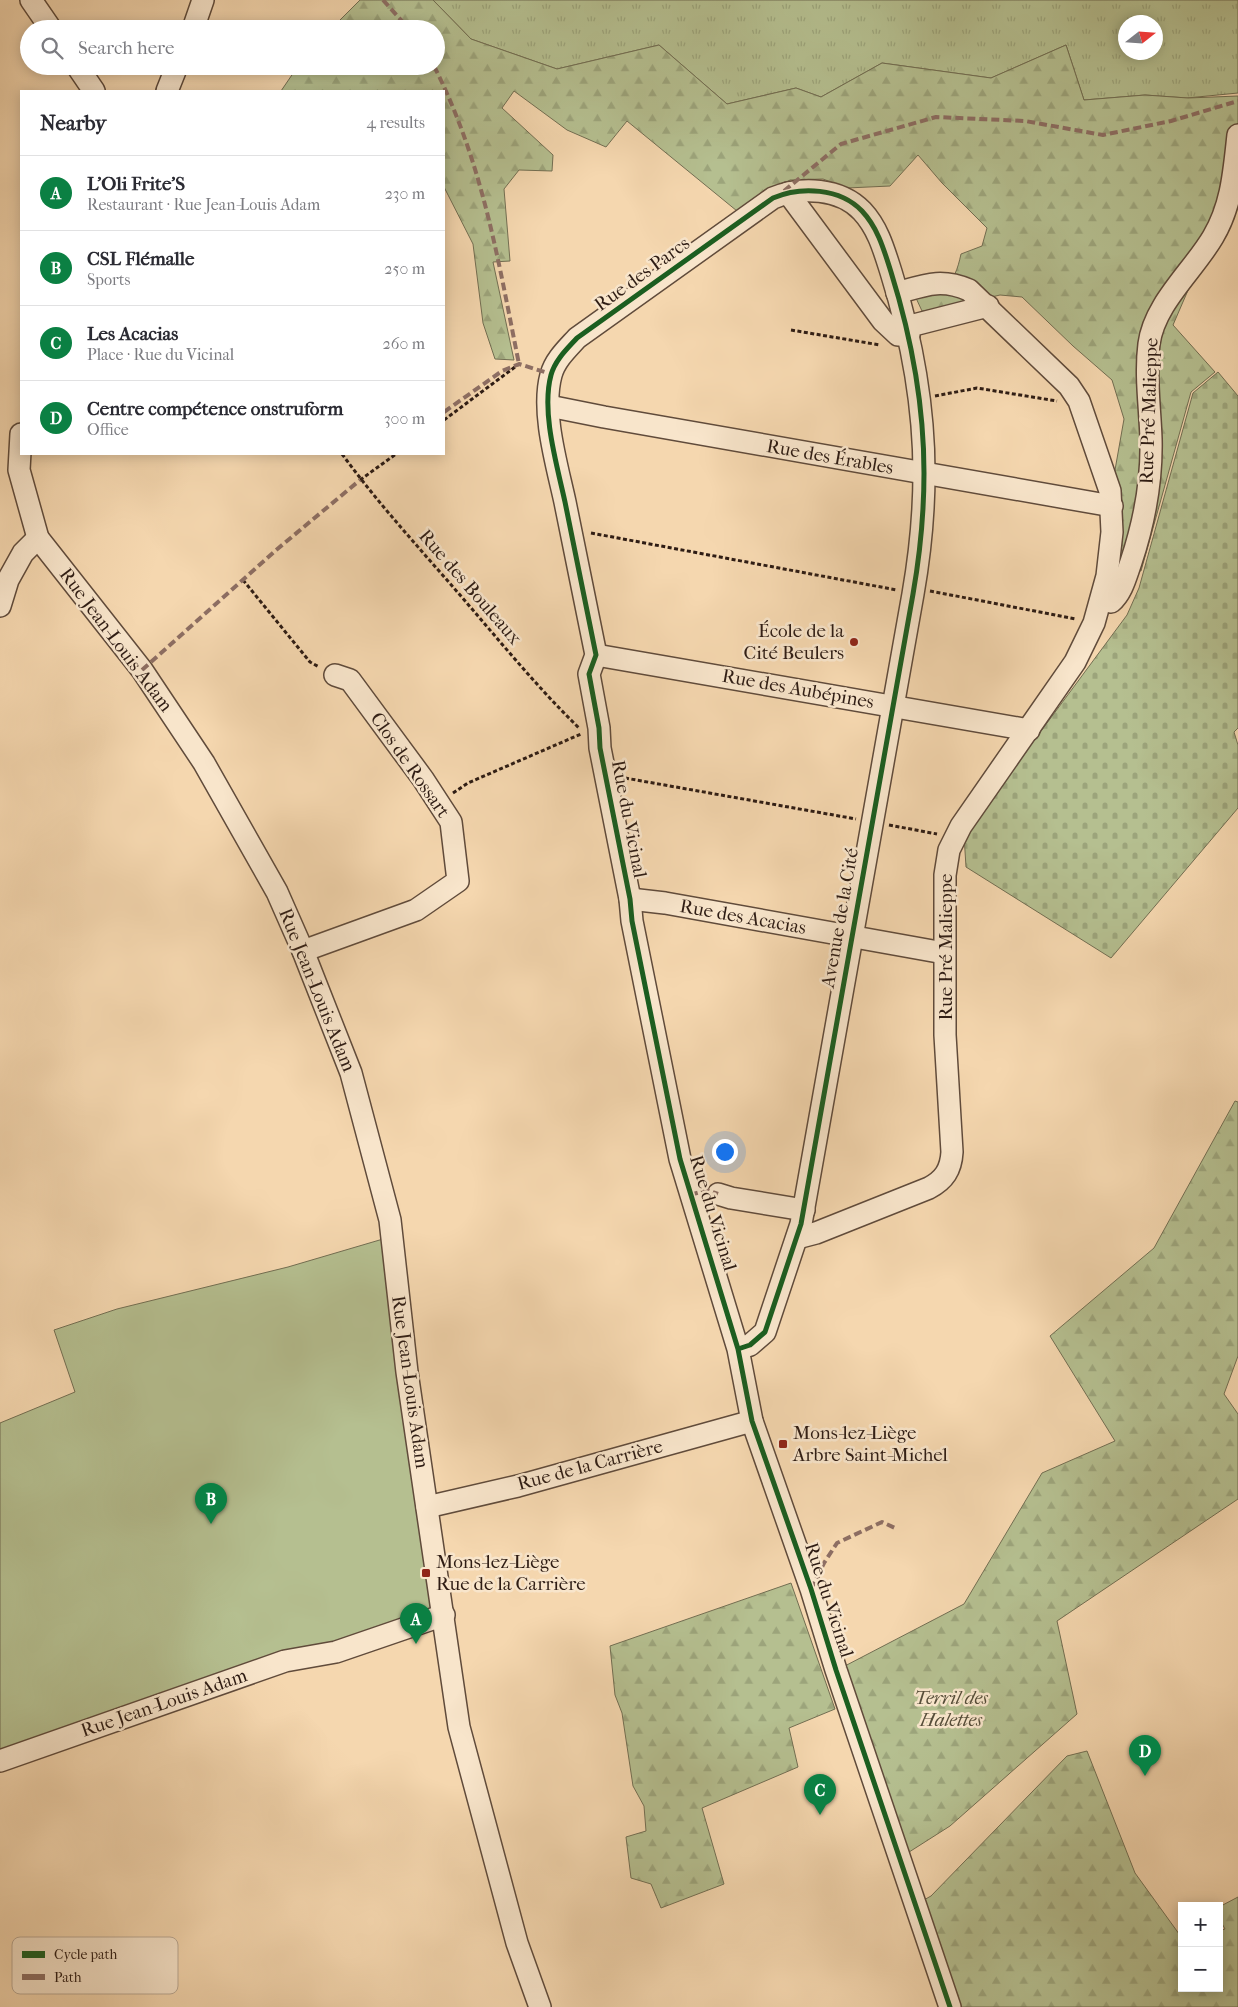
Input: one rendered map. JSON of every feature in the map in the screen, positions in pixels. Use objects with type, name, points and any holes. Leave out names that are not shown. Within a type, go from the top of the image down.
[{"type":"street","points":[[31,0],[45,20]]},
{"type":"street","points":[[196,20],[203,0]]},
{"type":"street","points":[[83,75],[93,90]]},
{"type":"street","points":[[167,90],[173,75]]},
{"type":"street","name":"Rue Pré Malieppe","points":[[1101,600],[1111,602],[1116,598],[1129,568],[1142,520],[1150,464],[1151,439],[1147,357],[1151,330],[1165,305],[1219,226],[1232,189],[1238,135]]},
{"type":"street","name":"Rue des Parcs","points":[[549,406],[548,393],[551,374],[565,351],[577,338],[773,198],[788,193],[816,190],[831,193],[842,197],[861,210],[872,223],[880,239],[897,293]]},
{"type":"street","points":[[788,193],[883,321],[904,332],[988,306]]},
{"type":"street","name":"Rue Pré Malieppe","points":[[797,1238],[816,1233],[929,1188],[944,1178],[948,1170],[952,1152],[944,953],[946,861],[954,838],[1075,662],[1094,623],[1111,554],[1112,506],[1105,474],[1080,405],[1069,386],[988,306],[969,290],[954,284],[933,283],[897,293]]},
{"type":"street","name":"Avenue de la Cité","points":[[738,1350],[750,1345],[765,1332],[797,1238],[804,1210],[914,591],[921,538],[924,473],[918,400],[897,293]]},
{"type":"street","name":"Rue des Érables","points":[[549,406],[1112,506]]},
{"type":"street","name":"Rue du Vicinal","points":[[549,406],[552,439],[596,655],[589,674],[605,775],[680,1159],[738,1350],[752,1421],[811,1589],[836,1670],[950,2007]]},
{"type":"street","name":"Rue Jean-Louis Adam","points":[[20,452],[19,470],[38,538],[142,670],[204,763],[277,892],[303,951],[351,1073],[390,1220],[407,1372],[460,1727],[517,1943],[540,2007]]},
{"type":"street","points":[[0,606],[8,580],[23,553],[38,538]]},
{"type":"street","name":"Rue des Aubépines","points":[[596,655],[1029,730]]},
{"type":"street","name":"Clos de Rossart","points":[[303,951],[416,910],[458,881],[451,822],[423,779],[350,680],[334,675]]},
{"type":"street","name":"Rue des Acacias","points":[[630,899],[665,903],[944,953]]},
{"type":"street","name":"Rue du Vicinal","points":[[718,1194],[730,1198],[804,1210]]},
{"type":"street","name":"Rue de la Carrière","points":[[427,1507],[518,1486],[752,1421]]},
{"type":"street","name":"Rue Jean-Louis Adam","points":[[0,1761],[285,1661],[336,1652],[444,1614]]},
{"type":"path","points":[[791,330],[885,345],[892,343],[904,332]]},
{"type":"path","points":[[445,419],[519,364]]},
{"type":"path","points":[[918,400],[977,388],[1080,405]]},
{"type":"path","points":[[360,480],[395,455]]},
{"type":"path","points":[[570,529],[1094,623]]},
{"type":"path","points":[[242,580],[310,662],[334,675]]},
{"type":"path","points":[[605,775],[954,838]]},
{"type":"green space","points":[[360,0],[433,0],[471,39],[557,69],[659,45],[727,104],[796,88],[821,97],[882,63],[991,78],[1066,45],[1084,100],[1145,95],[1188,98],[1238,96],[1238,140],[1192,281],[1173,325],[1215,372],[1191,392],[1141,571],[1110,563],[1112,487],[1124,419],[1112,380],[1022,297],[1000,295],[950,307],[922,311],[916,298],[942,288],[947,284],[955,273],[961,254],[982,246],[987,228],[942,183],[918,155],[890,186],[847,188],[823,179],[790,180],[737,211],[627,121],[606,147],[567,130],[514,91],[502,108],[553,155],[552,171],[519,170],[504,189],[510,261],[493,262],[514,360],[495,359],[483,323],[473,244],[445,189],[445,90],[282,90],[292,75],[445,75],[445,20],[340,20]]},
{"type":"green space","points":[[433,0],[1238,0],[1238,93],[1187,98],[1145,95],[1084,100],[1066,45],[991,78],[882,63],[821,97],[796,88],[727,104],[659,45],[557,69],[471,39]]},
{"type":"green space","points":[[1218,372],[1238,396],[1238,728],[1234,732],[1238,745],[1238,808],[1111,958],[966,867],[964,835],[1127,615],[1139,588],[1193,393]]},
{"type":"green space","name":"Terril des Halettes","points":[[1235,1101],[1238,1102],[1238,1356],[1224,1394],[1238,1414],[1238,1499],[1057,1621],[1077,1714],[950,1826],[906,1854],[841,1668],[964,1604],[1042,1473],[1115,1441],[1050,1336],[1154,1248]]},
{"type":"green space","points":[[383,1239],[435,1625],[292,1666],[0,1768],[0,1423],[75,1392],[54,1330],[117,1309],[288,1267]]},
{"type":"green space","points":[[791,1583],[835,1709],[789,1728],[798,1767],[702,1808],[724,1884],[661,1908],[651,1884],[631,1878],[626,1837],[646,1831],[644,1806],[633,1786],[622,1713],[615,1695],[610,1646]]},
{"type":"green space","points":[[1087,1751],[1135,1873],[1178,1932],[1178,1992],[1223,1992],[1223,1930],[1225,1929],[1223,1925],[1223,1905],[1238,1897],[1238,2007],[959,2007],[922,1901],[931,1896],[1067,1756]]},
{"type":"marked path","points":[[383,0],[401,20]]},
{"type":"marked path","points":[[438,75],[451,102],[477,175],[496,250],[519,364]]},
{"type":"marked path","points":[[784,191],[841,144],[936,117],[1025,121],[1103,135],[1171,121],[1238,101]]},
{"type":"marked path","points":[[445,411],[502,371],[519,364],[551,374]]},
{"type":"marked path","points":[[142,670],[275,551],[360,480]]},
{"type":"marked path","points":[[690,1195],[707,1190],[718,1194]]},
{"type":"marked path","points":[[811,1589],[837,1543],[882,1522],[897,1529]]},
{"type":"cycle path","points":[[738,1349],[750,1345],[765,1332],[801,1224],[920,549],[924,488],[922,422],[915,371],[905,321],[883,248],[868,218],[853,203],[820,191],[796,192],[773,198],[577,338],[558,360],[551,375],[548,390],[549,422],[554,455],[596,655],[589,674],[599,728],[600,748],[630,899],[632,921],[680,1159],[738,1349],[752,1421],[811,1589],[836,1670],[950,2007]]},
{"type":"place","name":"École de la Cité Beulers","points":[[854,642]]},
{"type":"place","name":"Mons-lez-Liège Arbre Saint-Michel","points":[[783,1444]]},
{"type":"place","name":"CSL Flémalle","points":[[211,1524]]},
{"type":"place","name":"Mons-lez-Liège Rue de la Carrière","points":[[426,1573]]},
{"type":"place","name":"L’Oli Frite’S","points":[[416,1644]]},
{"type":"place","name":"Centre compétence onstruform","points":[[1145,1776]]},
{"type":"place","name":"Les Acacias","points":[[820,1815]]}]
